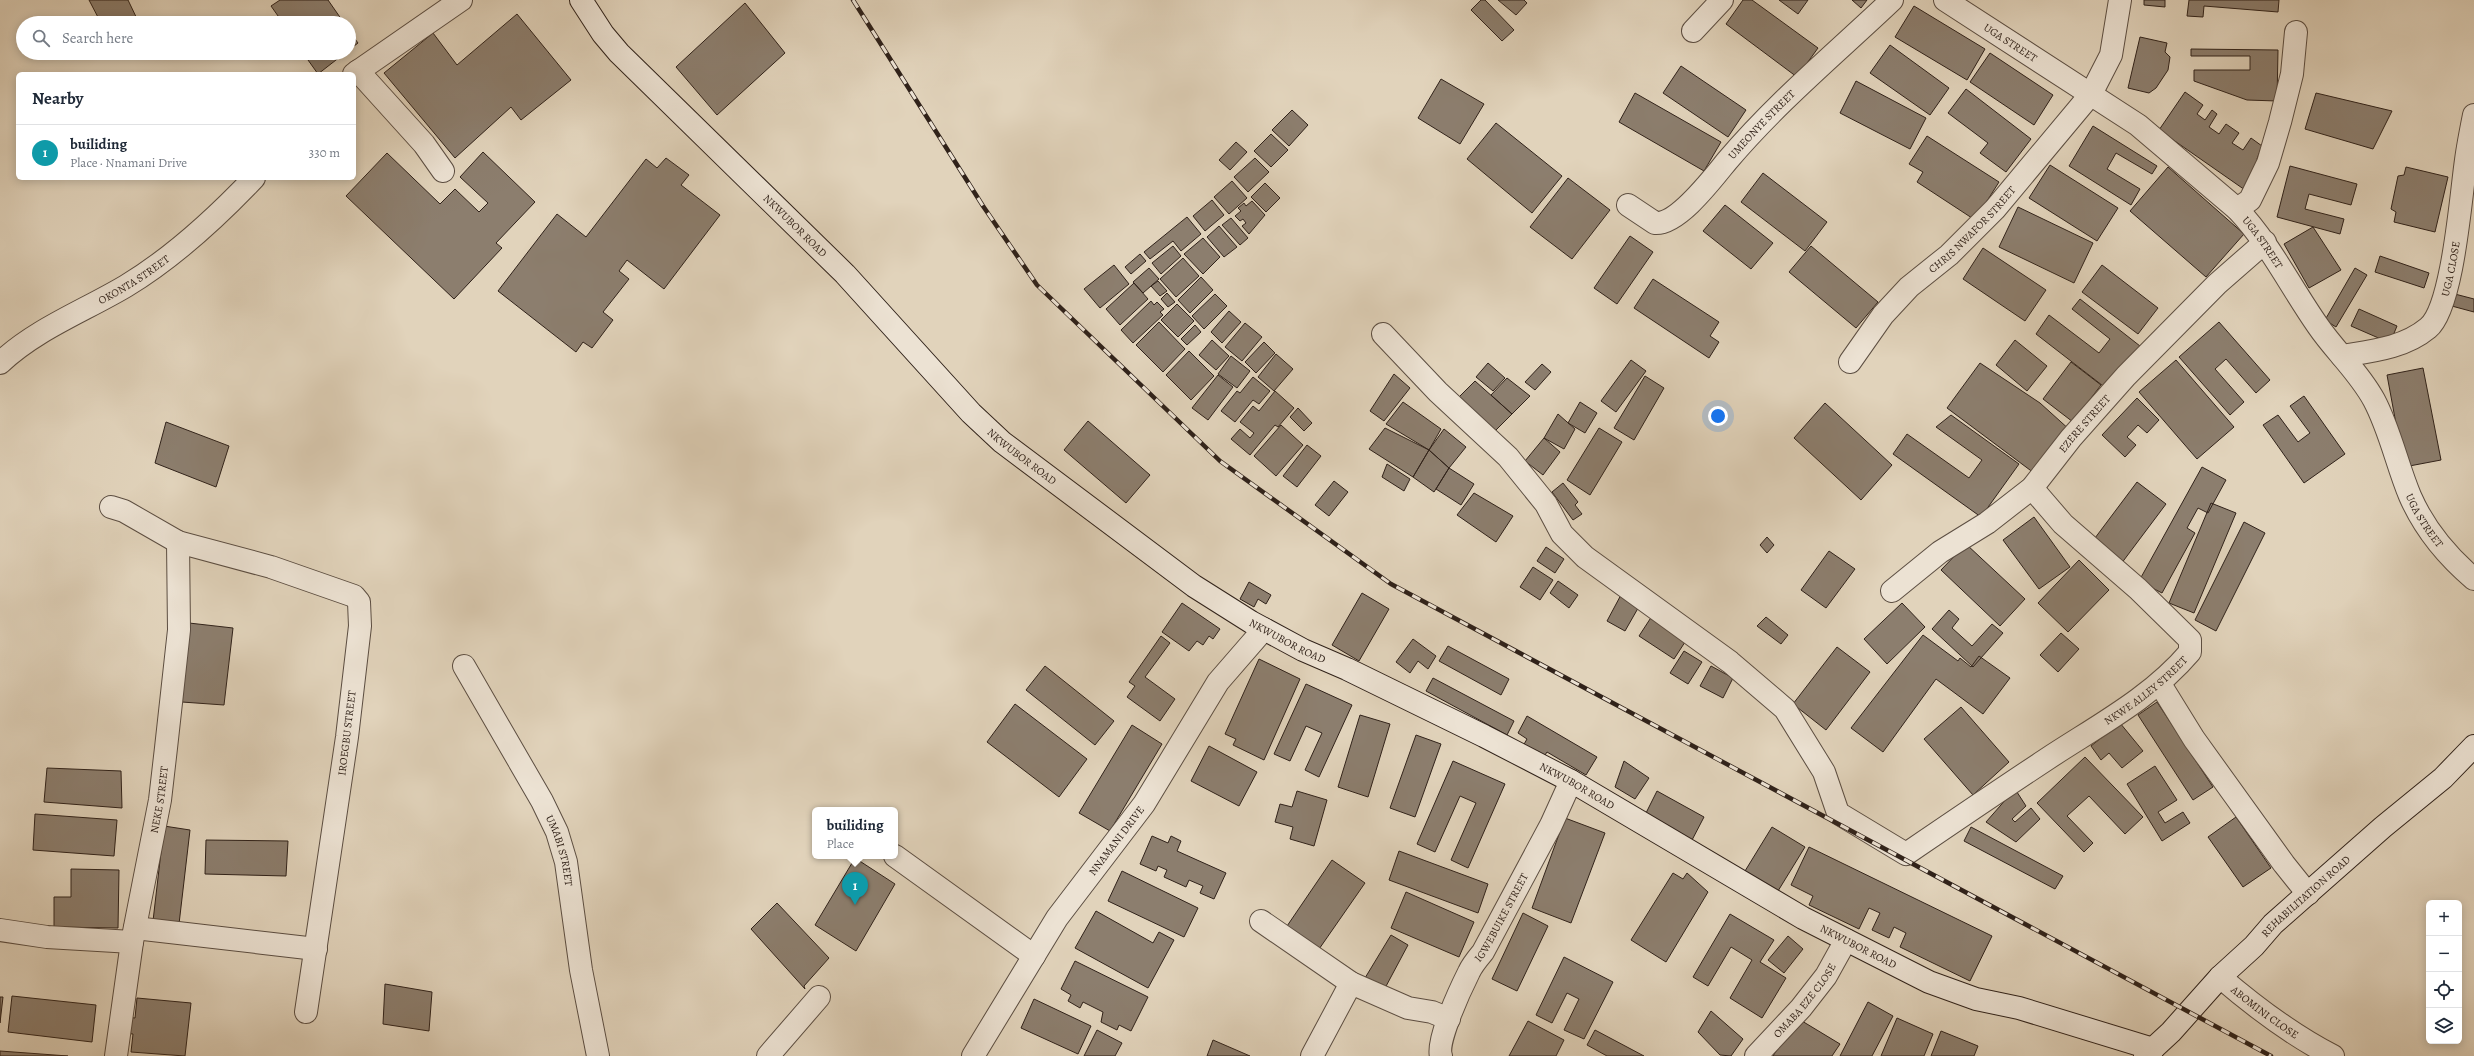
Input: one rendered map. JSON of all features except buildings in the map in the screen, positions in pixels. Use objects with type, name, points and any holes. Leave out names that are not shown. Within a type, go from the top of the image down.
[{"type":"street","points":[[443,171],[424,144],[356,72],[461,0]]},
{"type":"street","name":"NKWUBOR ROAD","points":[[581,0],[603,34],[619,53],[845,274],[971,413],[1002,442],[1194,586],[1264,629],[1303,650],[1347,669],[1484,736],[1571,781],[1803,918],[1929,982],[1976,999],[2019,1008],[2149,1053]]},
{"type":"street","points":[[1693,31],[1722,0]]},
{"type":"street","name":"UMEONYE STREET","points":[[1628,205],[1655,223],[1669,221],[1698,196],[1756,127],[1792,91],[1892,0]]},
{"type":"street","name":"UGA STREET","points":[[1945,0],[2138,125],[2237,209],[2265,242],[2318,326],[2342,356],[2374,401],[2410,496],[2423,522],[2457,564],[2474,579]]},
{"type":"street","name":"CHRIS NWAFOR STREET","points":[[1850,362],[1883,316],[1909,287],[1949,255],[1995,209],[2091,94],[2111,55],[2120,0]]},
{"type":"street","points":[[2237,209],[2250,200],[2268,163],[2292,74],[2296,32]]},
{"type":"street","name":"UGA CLOSE","points":[[2342,356],[2382,349],[2407,342],[2430,327],[2441,308],[2457,225],[2474,115]]},
{"type":"street","name":"OKONTA STREET","points":[[0,363],[12,351],[85,307],[127,285],[181,247],[252,180]]},
{"type":"street","name":"EZERE STREET","points":[[1892,591],[1940,552],[1987,523],[2032,488],[2071,438],[2126,376],[2217,284],[2265,242]]},
{"type":"street","name":"NKWE ALLEY STREET","points":[[1383,334],[1438,392],[1508,457],[1546,504],[1562,534],[1586,557],[1730,662],[1785,708],[1824,772],[1838,813],[1906,854],[2160,684],[2190,652],[2190,640],[2138,589],[2063,524],[2032,488]]},
{"type":"street","name":"IROEGBU STREET","points":[[111,507],[124,511],[178,542],[271,567],[354,596],[359,602],[360,626],[348,737],[306,1012]]},
{"type":"street","name":"NEKE STREET","points":[[116,1056],[134,935],[159,807],[167,741],[179,630],[178,542]]},
{"type":"street","name":"NNAMANI DRIVE","points":[[973,1056],[1058,918],[1144,804],[1218,682],[1264,629]]},
{"type":"street","name":"UMABI STREET","points":[[464,666],[542,801],[557,832],[566,862],[581,970],[598,1056]]},
{"type":"street","points":[[2160,684],[2194,739],[2284,864],[2308,894]]},
{"type":"street","name":"REHABILITATION ROAD","points":[[2149,1053],[2220,977],[2254,946],[2273,924],[2383,827],[2443,778],[2474,746]]},
{"type":"street","name":"IGWEBUIKE STREET","points":[[1441,1056],[1439,1050],[1469,971],[1497,925],[1551,825],[1571,781]]},
{"type":"street","points":[[898,858],[1034,956]]},
{"type":"street","points":[[1261,921],[1351,983],[1408,1008],[1432,1012],[1450,1019]]},
{"type":"street","points":[[0,930],[47,937],[134,935],[316,949]]},
{"type":"street","name":"OMABA EZE CLOSE","points":[[1756,1056],[1816,989],[1846,940]]},
{"type":"street","name":"ABOMINI CLOSE","points":[[2220,977],[2246,1000],[2302,1040],[2333,1056]]},
{"type":"street","points":[[1312,1056],[1351,983]]},
{"type":"street","points":[[768,1056],[819,997]]},
{"type":"railway","points":[[853,0],[983,206],[1037,285],[1220,461],[1391,584],[2271,1056]]},
{"type":"place","name":"builiding","points":[[855,905]]}]
